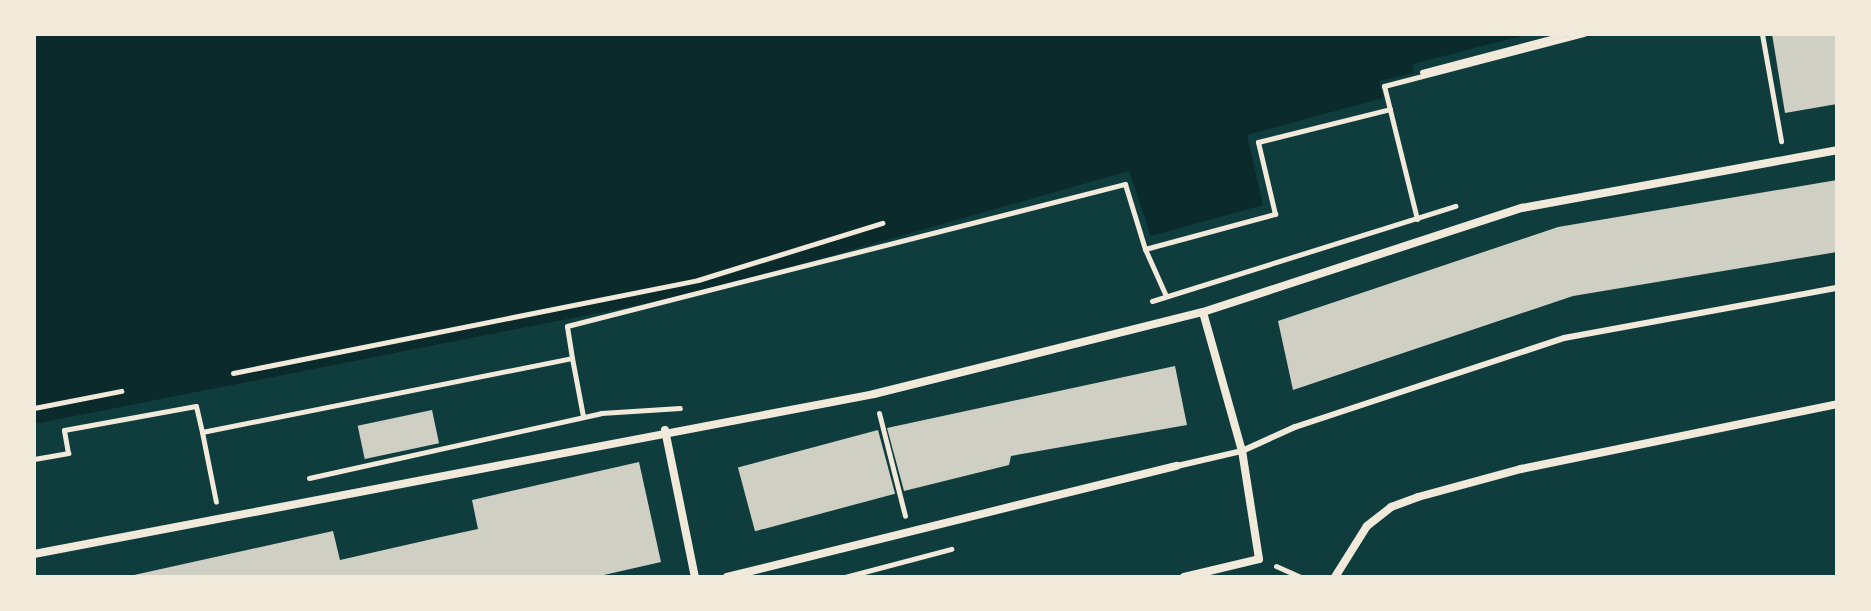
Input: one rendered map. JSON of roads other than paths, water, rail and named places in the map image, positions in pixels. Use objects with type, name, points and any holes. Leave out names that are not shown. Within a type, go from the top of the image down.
[{"type":"street","points":[[34,554],[665,430],[874,394],[1203,312],[1522,208],[1837,150]]},
{"type":"street","points":[[1184,577],[1259,559],[1242,451],[1203,312]]},
{"type":"street","points":[[1335,577],[1367,526],[1391,507],[1418,497],[1521,469],[1837,404]]},
{"type":"street","points":[[665,430],[695,577]]},
{"type":"street","points":[[727,577],[908,529],[1177,466]]},
{"type":"lane","points":[[1177,466],[1242,451],[1295,427],[1564,338],[1837,288]]},
{"type":"water","points":[[34,34],[1529,34],[1413,64],[1414,73],[1379,81],[1383,98],[1247,135],[1263,205],[1151,236],[1129,171],[700,293],[34,424]]}]
